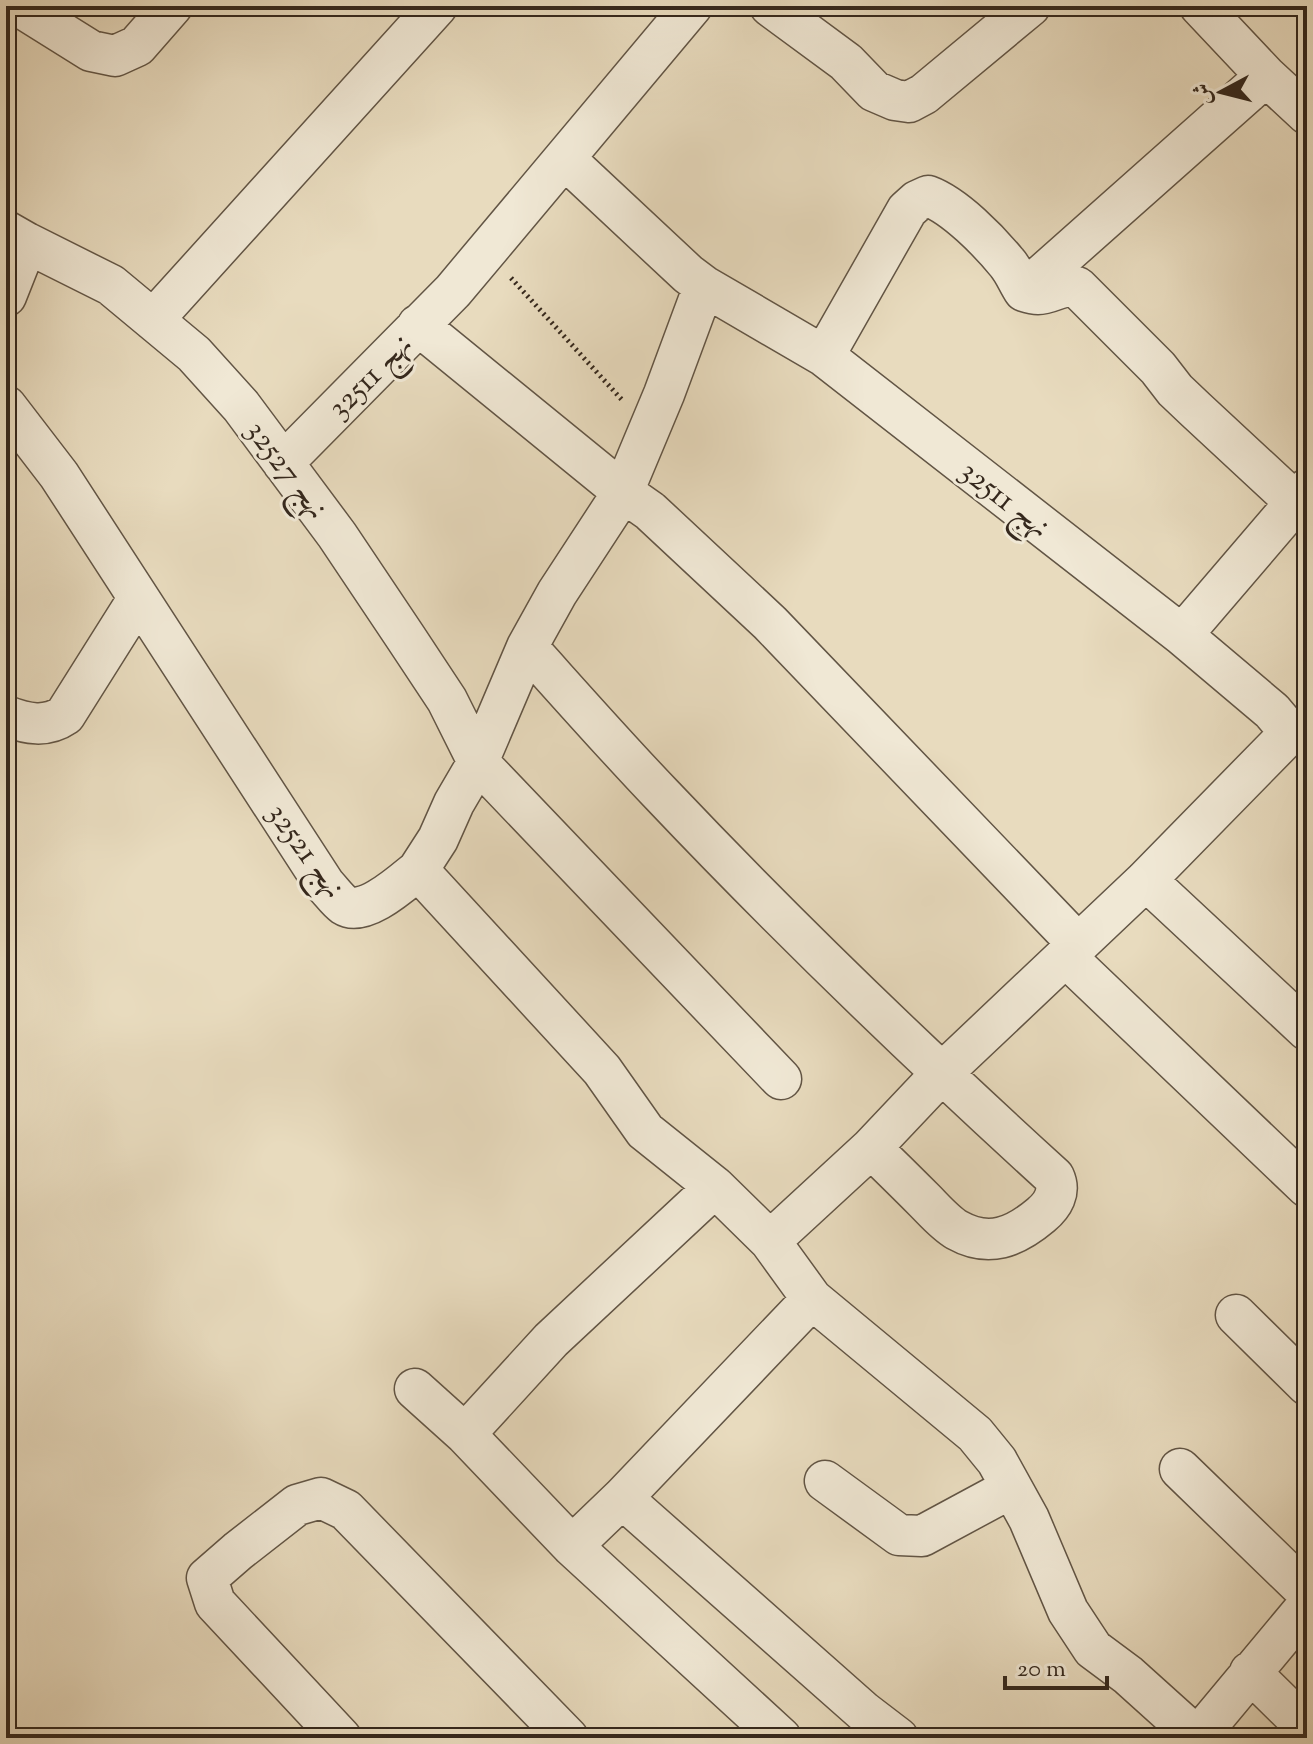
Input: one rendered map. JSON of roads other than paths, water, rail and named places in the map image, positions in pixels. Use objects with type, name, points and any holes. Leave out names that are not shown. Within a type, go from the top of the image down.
[{"type":"street","points":[[19,6],[91,51],[115,56],[137,46],[172,6]]},
{"type":"street","points":[[153,320],[437,6]]},
{"type":"street","name":"نهج 32511","points":[[283,463],[453,291],[692,6]]},
{"type":"street","points":[[770,6],[846,62],[874,91],[909,102],[924,94],[1030,6]]},
{"type":"street","points":[[1200,6],[1307,114]]},
{"type":"street","points":[[1024,291],[1266,76]]},
{"type":"street","name":"نهج 32511","points":[[565,159],[688,274],[824,356],[1182,635],[1272,711],[1283,724],[1298,733]]},
{"type":"street","points":[[824,356],[907,210],[928,196],[938,199],[972,226],[1009,265],[1024,291],[1036,294],[1059,287],[1077,287],[1158,368],[1175,390],[1303,502],[1182,635]]},
{"type":"street","points":[[6,296],[17,237]]},
{"type":"street","name":"نهج 32527","points":[[17,237],[111,285],[194,354],[241,406],[337,535],[447,700],[478,762],[781,1079]]},
{"type":"street","points":[[704,286],[623,492],[557,593],[527,647],[478,762],[438,839],[418,870],[602,1070],[645,1131],[715,1187],[770,1241],[812,1299],[975,1434],[997,1461],[1029,1519],[1068,1611],[1093,1649],[1128,1675],[1198,1738],[1307,1606]]},
{"type":"street","points":[[418,325],[650,511],[770,623],[1071,950],[1307,1187]]},
{"type":"street","name":"نهج 32521","points":[[6,406],[59,475],[325,885],[345,906],[357,908],[381,899],[418,870]]},
{"type":"street","points":[[6,716],[21,722],[40,724],[55,722],[65,715],[138,599]]},
{"type":"street","points":[[527,647],[663,796],[823,960],[1054,1177],[1057,1191],[1048,1209],[1025,1228],[1000,1239],[978,1239],[955,1229],[871,1148]]},
{"type":"street","points":[[770,1241],[871,1148],[941,1074],[1298,733]]},
{"type":"street","points":[[1146,880],[1307,1030]]},
{"type":"street","points":[[465,1434],[551,1340],[715,1187]]},
{"type":"street","points":[[572,1546],[622,1498],[812,1299]]},
{"type":"street","points":[[1236,1315],[1307,1385]]},
{"type":"street","points":[[415,1389],[465,1434],[572,1546],[781,1738]]},
{"type":"street","points":[[1180,1469],[1307,1592]]},
{"type":"street","points":[[825,1481],[899,1535],[922,1536],[1011,1488]]},
{"type":"street","points":[[341,1738],[215,1603],[207,1578],[297,1505],[321,1498],[346,1510],[568,1738]]},
{"type":"street","points":[[622,1498],[864,1712],[898,1738]]},
{"type":"street","points":[[1250,1672],[1307,1728]]}]
